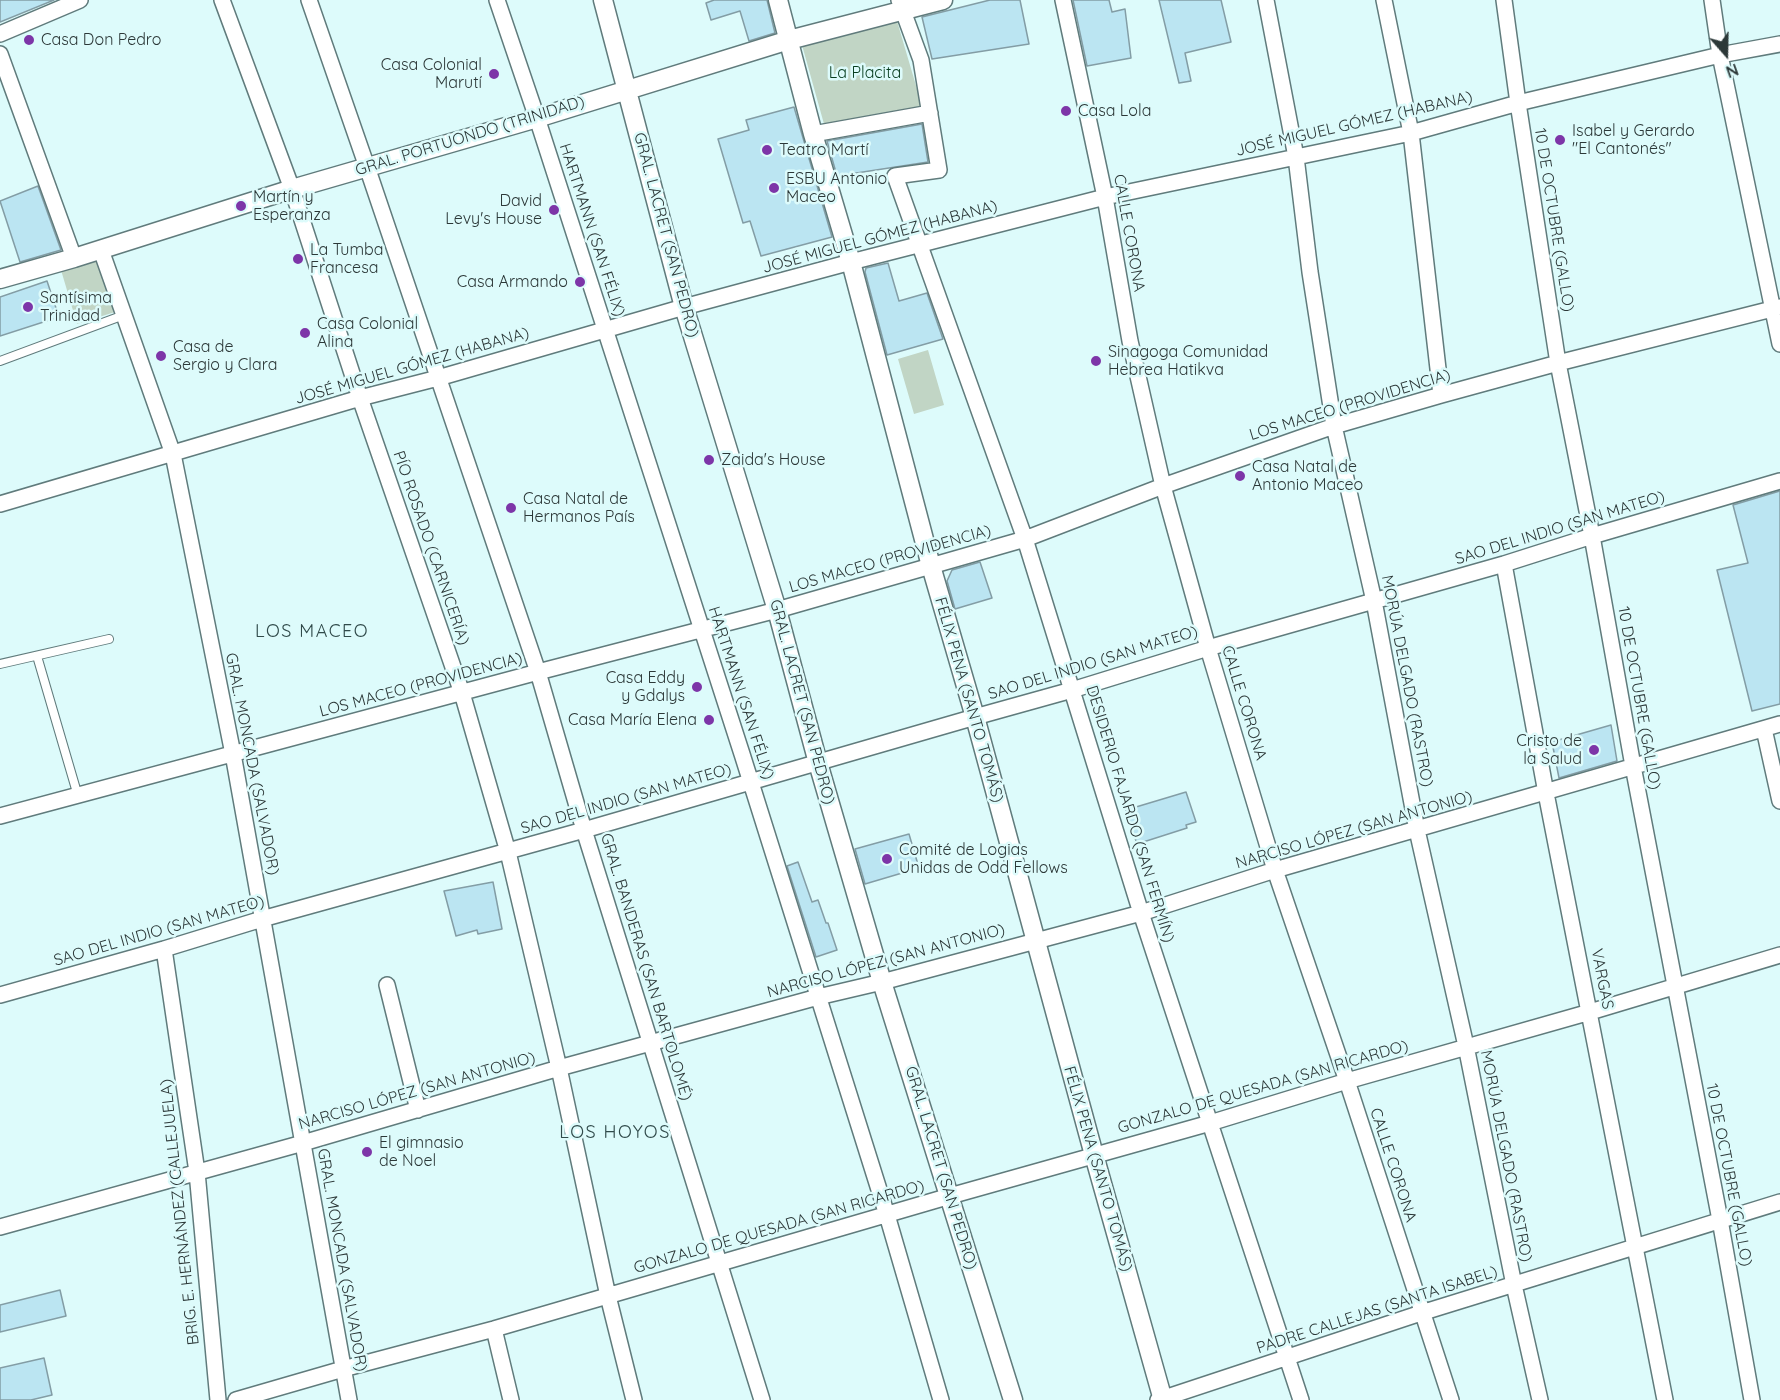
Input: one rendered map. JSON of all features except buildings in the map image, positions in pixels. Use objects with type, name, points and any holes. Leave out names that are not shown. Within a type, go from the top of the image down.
[{"type":"street","points":[[0,34],[80,0]]},
{"type":"street","name":"PÍO ROSADO (CARNICERÍA)","points":[[222,0],[292,189],[360,398],[462,693],[508,852],[559,1068],[608,1296],[634,1400]]},
{"type":"street","name":"GRAL. BANDERAS (SAN BARTOLOMÉ)","points":[[309,0],[538,672],[584,830],[762,1400]]},
{"type":"street","name":"HARTMANN (SAN FÉLIX)","points":[[497,0],[751,782],[887,1215],[941,1400]]},
{"type":"street","name":"GRAL. LACRET (SAN PEDRO)","points":[[603,0],[684,308],[777,610],[818,763],[882,982],[1013,1400]]},
{"type":"street","name":"FÉLIX PENA (SANTO TOMÁS)","points":[[778,0],[813,134],[851,262],[931,566],[975,717],[1161,1399]]},
{"type":"street","name":"GRAL. PORTUONDO (TRINIDAD)","points":[[0,279],[101,250],[292,189],[537,118],[901,5],[943,0]]},
{"type":"street","name":"CALLE CORONA","points":[[1063,0],[1105,197],[1130,341],[1163,486],[1208,648],[1275,870],[1347,1081],[1450,1400]]},
{"type":"street","name":"MORÚA DELGADO (RASTRO)","points":[[1266,0],[1296,156],[1310,272],[1334,426],[1374,601],[1417,830],[1466,1046],[1514,1285],[1540,1400]]},
{"type":"street","points":[[1384,0],[1411,133],[1441,395]]},
{"type":"street","name":"10 DE OCTUBRE (GALLO)","points":[[1504,0],[1558,363],[1752,1400]]},
{"type":"street","points":[[1712,0],[1720,55],[1776,308],[1780,344]]},
{"type":"street","name":"DESIDERIO FAJARDO (SAN FERMÍN)","points":[[901,5],[921,60],[939,170],[895,176],[1025,539],[1141,913],[1301,1400]]},
{"type":"street","name":"JOSÉ MIGUEL GÓMEZ (HABANA)","points":[[0,504],[360,398],[851,262],[1105,197],[1411,133],[1518,103],[1720,55],[1780,44]]},
{"type":"street","points":[[0,54],[74,258]]},
{"type":"street","points":[[813,134],[930,113]]},
{"type":"street","name":"GRAL. MONCADA (SALVADOR)","points":[[101,250],[173,454],[233,754],[349,1400]]},
{"type":"street","name":"LOS MACEO (PROVIDENCIA)","points":[[0,816],[538,672],[701,631],[931,566],[1025,539],[1163,486],[1334,426],[1558,363],[1776,308]]},
{"type":"street","name":"SAO DEL INDIO (SAN MATEO)","points":[[0,995],[1072,690],[1780,481]]},
{"type":"street","name":"VARGAS","points":[[1504,564],[1546,793],[1665,1400]]},
{"type":"street","name":"NARCISO LÓPEZ (SAN ANTONIO)","points":[[0,1227],[303,1143],[559,1068],[818,997],[1141,913],[1275,870],[1780,724]]},
{"type":"street","points":[[1764,729],[1780,801]]},
{"type":"street","name":"BRIG. E. HERNÁNDEZ (CALLEJUELA)","points":[[165,949],[197,1172],[218,1400]]},
{"type":"street","name":"GONZALO DE QUESADA (SAN RICARDO)","points":[[236,1400],[494,1329],[1210,1123],[1780,955]]},
{"type":"street","points":[[387,985],[418,1110]]},
{"type":"street","name":"PADRE CALLEJAS (SANTA ISABEL)","points":[[1161,1399],[1421,1313],[1780,1202]]},
{"type":"street","points":[[494,1329],[511,1400]]},
{"type":"lane","points":[[0,361],[124,315]]},
{"type":"lane","points":[[0,664],[109,639]]},
{"type":"lane","points":[[37,656],[78,796]]},
{"type":"green space","name":"La Placita","points":[[897,21],[922,106],[824,124],[802,45]]},
{"type":"green space","points":[[98,258],[115,312],[77,324],[61,270]]},
{"type":"green space","points":[[928,350],[944,405],[914,414],[898,359]]},
{"type":"place","name":"Casa Don Pedro","points":[[29,40]]},
{"type":"place","name":"Casa Colonial Marutí","points":[[494,74]]},
{"type":"place","name":"Casa Lola","points":[[1066,111]]},
{"type":"place","name":"Isabel y Gerardo \"El Cantonés\"","points":[[1560,140]]},
{"type":"place","name":"Teatro Martí","points":[[767,150]]},
{"type":"place","name":"ESBU Antonio Maceo","points":[[774,188]]},
{"type":"place","name":"Martín y Esperanza","points":[[241,206]]},
{"type":"place","name":"David Levy's House","points":[[554,210]]},
{"type":"place","name":"La Tumba Francesa","points":[[298,259]]},
{"type":"place","name":"Casa Armando","points":[[580,282]]},
{"type":"place","name":"Santísima Trinidad","points":[[28,307]]},
{"type":"place","name":"Casa Colonial Alina","points":[[305,333]]},
{"type":"place","name":"Casa de Sergio y Clara","points":[[161,356]]},
{"type":"place","name":"Sinagoga Comunidad Hebrea Hatikva","points":[[1096,361]]},
{"type":"place","name":"Zaida's House","points":[[709,460]]},
{"type":"place","name":"Casa Natal de Antonio Maceo","points":[[1240,476]]},
{"type":"place","name":"Casa Natal de Hermanos País","points":[[511,508]]},
{"type":"place","name":"Casa Eddy y Gdalys","points":[[697,687]]},
{"type":"place","name":"Casa María Elena","points":[[709,720]]},
{"type":"place","name":"Cristo de la Salud","points":[[1594,750]]},
{"type":"place","name":"Comité de Logias Unidas de Odd Fellows","points":[[887,859]]},
{"type":"place","name":"El gimnasio de Noel","points":[[367,1152]]},
{"type":"district","name":"LOS MACEO","points":[[312,632]]},
{"type":"district","name":"LOS HOYOS","points":[[615,1133]]}]
